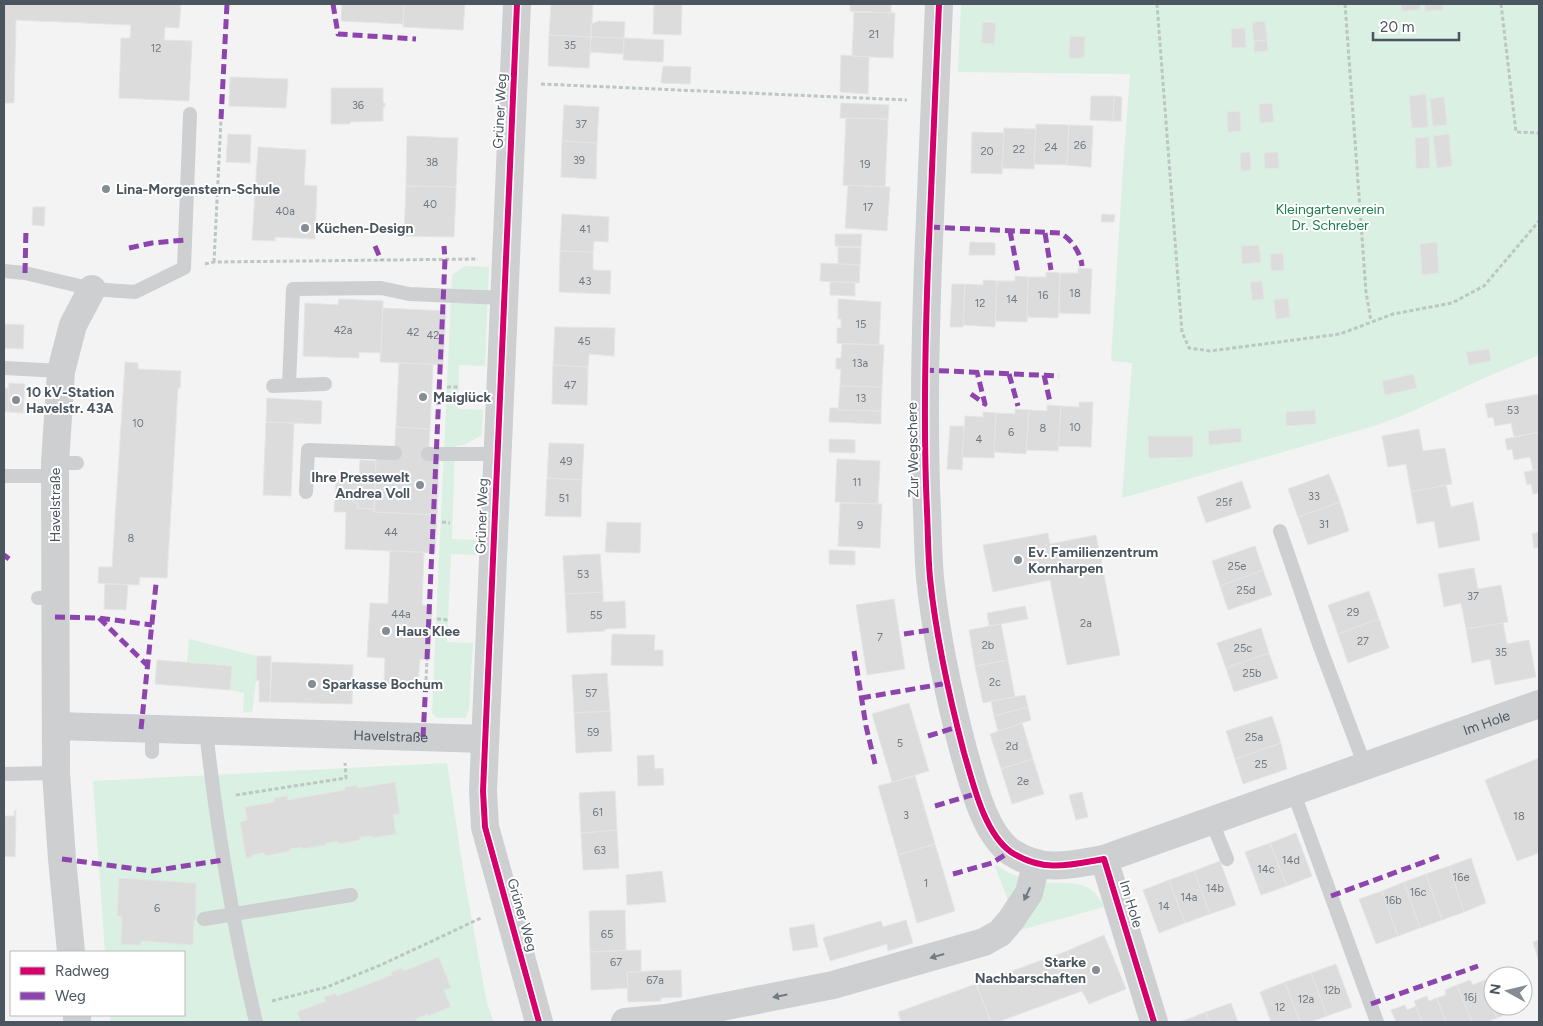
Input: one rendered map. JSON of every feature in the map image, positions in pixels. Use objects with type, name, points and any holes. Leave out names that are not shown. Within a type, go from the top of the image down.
[{"type":"street","name":"Grüner Weg","points":[[516,4],[484,791],[485,827],[539,1022]]},
{"type":"street","name":"Zur Wegschere","points":[[939,4],[924,370],[924,450],[931,586],[937,629],[957,727],[976,794],[994,835],[1011,851],[1036,864]]},
{"type":"street","name":"Havelstraße","points":[[71,951],[56,773],[56,726],[47,598],[63,467],[61,371],[73,325],[92,289]]},
{"type":"street","name":"Im Hole","points":[[1036,864],[1066,866],[1104,858],[1539,704]]},
{"type":"street","name":"Havelstraße","points":[[56,726],[152,740],[206,731],[485,739]]},
{"type":"street","name":"Im Hole","points":[[1104,858],[1154,1022]]},
{"type":"street","points":[[626,1022],[666,1018],[833,985],[984,942],[1000,933],[1029,893],[1036,864]]},
{"type":"lane","points":[[4,271],[25,273],[92,289],[135,292],[184,268],[190,114]]},
{"type":"lane","points":[[289,385],[293,289],[382,288],[409,294],[504,298]]},
{"type":"lane","points":[[4,368],[61,371]]},
{"type":"lane","points":[[273,386],[325,384]]},
{"type":"lane","points":[[306,492],[308,450],[395,453]]},
{"type":"lane","points":[[428,454],[497,454]]},
{"type":"lane","points":[[4,476],[63,467]]},
{"type":"lane","points":[[1280,531],[1320,646],[1365,766]]},
{"type":"lane","points":[[206,731],[214,804],[233,914],[256,1022]]},
{"type":"lane","points":[[4,774],[56,773]]},
{"type":"lane","points":[[1293,790],[1377,1022]]},
{"type":"lane","points":[[1211,820],[1227,859]]},
{"type":"lane","points":[[204,919],[350,895]]},
{"type":"path","points":[[1157,4],[1182,332],[1188,348],[1210,351],[1340,334],[1393,314],[1452,302],[1484,286],[1539,221]]},
{"type":"path","points":[[1345,4],[1366,292],[1371,321]]},
{"type":"path","points":[[1501,4],[1516,132],[1539,133]]},
{"type":"path","points":[[514,82],[935,102]]},
{"type":"path","points":[[214,262],[221,119]]},
{"type":"path","points":[[184,268],[214,262],[505,260]]},
{"type":"path","points":[[447,387],[458,387]]},
{"type":"path","points":[[442,522],[450,522]]},
{"type":"path","points":[[437,620],[448,620]]},
{"type":"path","points":[[426,680],[427,660]]},
{"type":"path","points":[[237,794],[346,778],[344,735]]},
{"type":"path","points":[[275,1000],[327,987],[384,964],[507,905]]},
{"type":"green space","name":"Kleingartenverein Dr. Schreber","points":[[961,4],[1539,4],[1539,355],[1404,415],[1377,425],[1122,498],[1132,363],[1111,361],[1130,74],[958,72]]},
{"type":"green space","points":[[465,266],[489,267],[485,366],[459,365],[458,409],[483,410],[482,435],[464,445],[455,446],[452,539],[477,540],[476,555],[451,554],[447,642],[473,643],[469,708],[466,718],[437,718],[432,713],[452,275]]},
{"type":"green space","points":[[189,639],[257,656],[252,712],[243,712],[244,693],[230,690],[232,666],[187,662]]},
{"type":"green space","points":[[447,763],[465,882],[487,1004],[494,1022],[110,1022],[110,1016],[185,1016],[185,951],[105,951],[93,781]]},
{"type":"green space","points":[[995,866],[1011,874],[1021,877],[1011,909]]},
{"type":"green space","points":[[1044,883],[1071,883],[1087,887],[1099,898],[1104,907],[1020,930]]},
{"type":"building","points":[[4,4],[181,4],[179,28],[165,27],[164,40],[192,41],[189,101],[119,98],[121,38],[130,38],[131,25],[16,20],[14,103],[4,103]]},
{"type":"building","points":[[342,4],[404,4],[403,24],[341,21]]},
{"type":"building","points":[[404,4],[465,4],[463,30],[403,27]]},
{"type":"building","points":[[551,4],[593,4],[591,37],[549,35]]},
{"type":"building","points":[[654,4],[682,4],[681,35],[653,34]]},
{"type":"building","points":[[850,4],[891,4],[891,13],[850,11]]},
{"type":"building","points":[[1401,4],[1420,4],[1420,10],[1402,11]]},
{"type":"building","points":[[1425,4],[1442,4],[1443,10],[1425,11]]},
{"type":"building","points":[[854,12],[895,13],[893,58],[852,56]]},
{"type":"building","points":[[599,21],[625,22],[624,38],[591,37],[591,24]]},
{"type":"building","points":[[1265,21],[1267,40],[1254,41],[1252,22]]},
{"type":"building","points":[[983,22],[996,23],[994,44],[981,43]]},
{"type":"building","points":[[1245,28],[1246,47],[1232,48],[1231,29]]},
{"type":"building","points":[[549,35],[591,37],[589,68],[548,66]]},
{"type":"building","points":[[1070,36],[1085,37],[1084,58],[1069,58]]},
{"type":"building","points":[[591,37],[624,38],[623,54],[590,52]]},
{"type":"building","points":[[624,38],[664,40],[663,62],[623,60]]},
{"type":"building","points":[[1267,40],[1268,51],[1254,52],[1254,41]]},
{"type":"building","points":[[841,55],[869,57],[868,94],[840,92]]},
{"type":"building","points":[[663,66],[691,67],[690,84],[661,83]]},
{"type":"building","points":[[230,77],[288,79],[286,108],[229,106]]},
{"type":"building","points":[[331,88],[383,88],[383,103],[385,103],[385,107],[383,107],[383,121],[331,124]]},
{"type":"building","points":[[1426,94],[1428,127],[1412,128],[1409,96]]},
{"type":"building","points":[[1091,96],[1114,96],[1113,121],[1090,120]]},
{"type":"building","points":[[1114,96],[1122,97],[1121,121],[1113,121]]},
{"type":"building","points":[[1444,97],[1447,125],[1433,126],[1430,99]]},
{"type":"building","points":[[841,103],[889,105],[888,119],[840,118]]},
{"type":"building","points":[[1272,103],[1274,122],[1260,123],[1259,104]]},
{"type":"building","points":[[564,105],[599,107],[597,143],[562,141]]},
{"type":"building","points":[[1240,111],[1241,131],[1228,132],[1227,112]]},
{"type":"building","points":[[846,118],[888,119],[885,187],[843,185]]},
{"type":"building","points":[[1036,124],[1069,125],[1067,165],[1034,164]]},
{"type":"building","points":[[1069,125],[1093,126],[1091,167],[1067,165]]},
{"type":"building","points":[[1004,128],[1036,129],[1034,169],[1002,168]]},
{"type":"building","points":[[972,132],[1004,133],[1002,174],[971,173]]},
{"type":"building","points":[[228,134],[251,135],[250,163],[226,162]]},
{"type":"building","points":[[1449,134],[1452,166],[1437,168],[1433,136]]},
{"type":"building","points":[[407,136],[458,138],[456,187],[406,186]]},
{"type":"building","points":[[1429,137],[1430,168],[1416,169],[1415,138]]},
{"type":"building","points":[[562,141],[597,143],[596,179],[561,177]]},
{"type":"building","points":[[258,147],[306,150],[304,185],[317,186],[315,239],[275,237],[275,241],[252,240]]},
{"type":"building","points":[[1250,152],[1251,170],[1241,171],[1240,153]]},
{"type":"building","points":[[1278,152],[1279,168],[1265,169],[1264,153]]},
{"type":"building","points":[[848,185],[890,187],[887,231],[845,228]]},
{"type":"building","points":[[406,186],[456,187],[454,237],[404,236]]},
{"type":"building","points":[[33,207],[45,207],[44,226],[32,225]]},
{"type":"building","points":[[562,214],[609,217],[608,242],[594,241],[593,252],[560,251]]},
{"type":"building","points":[[1102,214],[1115,215],[1114,222],[1101,222]]},
{"type":"building","points":[[835,234],[862,234],[861,247],[835,246]]},
{"type":"building","points":[[970,242],[995,243],[995,255],[969,255]]},
{"type":"building","points":[[1437,242],[1439,273],[1422,275],[1420,244]]},
{"type":"building","points":[[1259,245],[1261,262],[1242,264],[1241,246]]},
{"type":"building","points":[[838,247],[861,248],[860,265],[838,264]]},
{"type":"building","points":[[560,251],[593,252],[593,270],[611,271],[610,294],[559,292]]},
{"type":"building","points":[[1283,253],[1284,270],[1271,271],[1270,254]]},
{"type":"building","points":[[821,263],[860,265],[859,283],[820,281]]},
{"type":"building","points":[[1078,268],[1092,269],[1090,314],[1059,313],[1060,273],[1078,273]]},
{"type":"building","points":[[1046,272],[1060,273],[1058,318],[1027,317],[1028,277],[1046,277]]},
{"type":"building","points":[[1015,276],[1028,277],[1027,322],[995,321],[997,281],[1015,281]]},
{"type":"building","points":[[983,280],[997,281],[995,327],[963,325],[965,284],[983,285]]},
{"type":"building","points":[[1262,281],[1264,299],[1252,300],[1250,282]]},
{"type":"building","points":[[830,282],[855,282],[855,296],[830,295]]},
{"type":"building","points":[[952,284],[965,284],[963,327],[950,327]]},
{"type":"building","points":[[1288,298],[1290,317],[1276,319],[1274,300]]},
{"type":"building","points":[[339,299],[383,301],[381,353],[359,352],[359,358],[303,356],[305,303],[338,305]]},
{"type":"building","points":[[838,299],[881,302],[879,345],[837,343],[837,328],[841,328],[841,319],[838,319]]},
{"type":"building","points":[[383,308],[446,311],[443,365],[380,362]]},
{"type":"building","points":[[4,324],[24,325],[23,349],[4,348]]},
{"type":"building","points":[[555,327],[615,328],[614,356],[589,354],[588,367],[553,365]]},
{"type":"building","points":[[842,344],[884,345],[882,387],[840,386],[841,369],[836,369],[836,358],[841,358]]},
{"type":"building","points":[[1489,349],[1491,361],[1469,365],[1466,352]]},
{"type":"building","points":[[125,362],[138,363],[138,369],[181,371],[180,388],[178,388],[167,578],[140,577],[139,585],[98,583],[99,567],[112,567]]},
{"type":"building","points":[[399,363],[433,364],[430,429],[396,427]]},
{"type":"building","points":[[553,365],[588,367],[587,405],[552,404]]},
{"type":"building","points":[[1413,374],[1417,388],[1385,395],[1382,381]]},
{"type":"building","name":"10 kV-Station Havelstr. 43A","points":[[9,383],[25,384],[23,413],[8,412]]},
{"type":"building","points":[[840,386],[882,387],[881,411],[838,410]]},
{"type":"building","points":[[4,388],[9,388],[8,412],[4,411]]},
{"type":"building","points":[[1539,394],[1539,432],[1514,437],[1511,423],[1495,426],[1493,417],[1488,418],[1485,404]]},
{"type":"building","points":[[267,398],[322,401],[321,424],[266,422]]},
{"type":"building","points":[[1079,402],[1093,402],[1091,447],[1058,446],[1061,406],[1079,407]]},
{"type":"building","points":[[1047,405],[1061,406],[1058,451],[1026,450],[1029,410],[1047,411]]},
{"type":"building","points":[[830,408],[838,408],[838,410],[881,411],[881,424],[829,422]]},
{"type":"building","points":[[1015,409],[1029,410],[1026,454],[994,452],[996,413],[1015,414]]},
{"type":"building","points":[[1315,410],[1316,424],[1286,426],[1286,412]]},
{"type":"building","points":[[983,412],[996,413],[994,458],[962,457],[965,416],[983,417]]},
{"type":"building","points":[[266,422],[294,423],[291,496],[263,495]]},
{"type":"building","points":[[950,426],[964,426],[962,470],[947,469]]},
{"type":"building","points":[[396,427],[430,429],[428,460],[439,461],[437,515],[374,512],[376,458],[394,459]]},
{"type":"building","points":[[1241,428],[1242,442],[1209,445],[1208,431]]},
{"type":"building","points":[[1419,429],[1423,451],[1445,448],[1452,484],[1411,492],[1406,464],[1388,467],[1382,436]]},
{"type":"building","points":[[1539,432],[1539,469],[1533,470],[1530,457],[1514,460],[1512,449],[1507,450],[1505,439]]},
{"type":"building","points":[[1148,436],[1193,436],[1193,457],[1149,458]]},
{"type":"building","points":[[829,439],[855,440],[855,453],[829,452]]},
{"type":"building","points":[[549,443],[584,444],[582,480],[547,478]]},
{"type":"building","points":[[837,459],[880,461],[878,504],[835,502]]},
{"type":"building","points":[[360,460],[376,461],[374,509],[357,508],[358,503],[353,503],[353,494],[335,494],[336,477],[359,478]]},
{"type":"building","points":[[1539,469],[1539,493],[1533,494],[1531,484],[1527,485],[1524,472]]},
{"type":"building","points":[[1329,474],[1340,502],[1298,517],[1288,489]]},
{"type":"building","points":[[547,478],[582,480],[581,517],[545,516]]},
{"type":"building","points":[[1242,481],[1251,508],[1206,523],[1197,497]]},
{"type":"building","points":[[1446,485],[1451,507],[1473,502],[1480,540],[1439,548],[1434,521],[1417,524],[1411,492]]},
{"type":"building","points":[[335,494],[353,494],[353,503],[358,503],[357,508],[374,509],[374,512],[437,515],[435,553],[345,549],[346,512],[334,512]]},
{"type":"building","points":[[1340,502],[1349,531],[1308,545],[1298,517]]},
{"type":"building","points":[[840,503],[882,504],[880,548],[838,546]]},
{"type":"building","points":[[607,522],[641,523],[640,553],[605,552]]},
{"type":"building","points":[[1539,532],[1539,547],[1534,548],[1532,534]]},
{"type":"building","points":[[1048,533],[1050,544],[1096,535],[1120,655],[1067,665],[1050,580],[993,592],[983,545]]},
{"type":"building","points":[[1255,546],[1263,570],[1220,586],[1212,561]]},
{"type":"building","points":[[829,550],[855,551],[855,565],[829,564]]},
{"type":"building","points":[[390,551],[424,552],[422,605],[432,606],[430,660],[420,659],[418,686],[384,684],[385,658],[367,657],[370,603],[388,604]]},
{"type":"building","points":[[600,554],[603,592],[565,594],[563,556]]},
{"type":"building","points":[[1474,568],[1478,589],[1501,585],[1508,622],[1466,629],[1461,603],[1444,607],[1438,574]]},
{"type":"building","points":[[1263,570],[1272,595],[1228,610],[1220,586]]},
{"type":"building","points":[[105,584],[128,585],[126,610],[104,609]]},
{"type":"building","points":[[1369,591],[1379,619],[1338,634],[1328,605]]},
{"type":"building","points":[[603,592],[603,602],[625,601],[626,628],[567,633],[565,594]]},
{"type":"building","points":[[894,599],[905,669],[867,675],[856,605]]},
{"type":"building","points":[[1025,606],[1028,619],[989,626],[987,613]]},
{"type":"building","points":[[1379,619],[1389,648],[1348,663],[1338,634]]},
{"type":"building","points":[[1503,623],[1507,644],[1529,640],[1536,677],[1495,685],[1490,659],[1472,663],[1466,629]]},
{"type":"building","points":[[1001,624],[1008,660],[975,666],[969,630]]},
{"type":"building","points":[[1261,628],[1269,653],[1226,668],[1217,643]]},
{"type":"building","points":[[612,634],[655,635],[654,650],[663,650],[663,666],[611,665]]},
{"type":"building","points":[[1269,653],[1278,678],[1234,692],[1226,668]]},
{"type":"building","points":[[257,656],[271,656],[270,702],[259,702],[259,680],[256,681]]},
{"type":"building","points":[[157,660],[232,666],[230,690],[155,684]]},
{"type":"building","points":[[1008,660],[1015,697],[983,703],[975,666]]},
{"type":"building","name":"Sparkasse Bochum","points":[[272,662],[353,665],[352,704],[270,702]]},
{"type":"building","points":[[607,673],[610,711],[574,713],[572,675]]},
{"type":"building","points":[[1025,695],[1028,707],[994,716],[991,701]]},
{"type":"building","points":[[909,703],[929,771],[892,782],[872,714]]},
{"type":"building","points":[[1028,707],[1031,720],[998,731],[994,716]]},
{"type":"building","points":[[610,711],[612,751],[576,753],[574,713]]},
{"type":"building","points":[[1272,716],[1281,743],[1235,759],[1226,731]]},
{"type":"building","points":[[1022,723],[1033,759],[1001,769],[990,734]]},
{"type":"building","points":[[1281,743],[1287,769],[1243,784],[1235,759]]},
{"type":"building","points":[[654,755],[655,769],[663,768],[664,785],[638,786],[637,756]]},
{"type":"building","points":[[1539,758],[1539,853],[1517,861],[1485,780]]},
{"type":"building","points":[[1033,759],[1044,794],[1012,804],[1001,769]]},
{"type":"building","points":[[915,776],[935,844],[898,855],[878,786]]},
{"type":"building","points":[[395,782],[400,814],[393,815],[396,834],[372,838],[371,836],[360,837],[360,840],[338,844],[338,841],[302,849],[301,847],[290,849],[290,851],[265,856],[264,853],[252,855],[252,858],[246,858],[240,822],[247,820],[245,807],[275,802],[274,798],[287,796],[288,800],[345,790],[345,787],[357,785],[357,788]]},
{"type":"building","points":[[615,791],[617,830],[581,833],[579,793]]},
{"type":"building","points":[[1082,792],[1088,817],[1076,820],[1069,795]]},
{"type":"building","points":[[15,810],[15,857],[4,856],[4,816],[14,816]]},
{"type":"building","points":[[617,830],[619,868],[583,870],[581,833]]},
{"type":"building","points":[[1296,833],[1312,876],[1287,886],[1270,843]]},
{"type":"building","points":[[1270,843],[1287,886],[1261,895],[1245,852]]},
{"type":"building","points":[[935,844],[955,911],[917,923],[898,855]]},
{"type":"building","points":[[1471,858],[1486,903],[1464,912],[1449,866]]},
{"type":"building","points":[[1220,861],[1236,905],[1210,914],[1194,871]]},
{"type":"building","points":[[1449,866],[1464,912],[1442,920],[1426,874]]},
{"type":"building","points":[[662,871],[666,902],[627,905],[626,875]]},
{"type":"building","points":[[1194,871],[1210,914],[1185,923],[1169,880]]},
{"type":"building","points":[[1426,874],[1442,920],[1420,928],[1404,882]]},
{"type":"building","points":[[119,878],[196,883],[196,920],[194,920],[193,945],[141,941],[141,945],[121,944],[122,917],[117,916]]},
{"type":"building","points":[[1169,880],[1185,923],[1159,933],[1143,890]]},
{"type":"building","points":[[1404,882],[1420,928],[1398,936],[1382,891]]},
{"type":"building","points":[[1382,891],[1398,936],[1376,944],[1359,899]]},
{"type":"building","points":[[625,910],[626,950],[590,952],[589,911]]},
{"type":"building","points":[[906,920],[913,943],[888,951],[887,944],[830,961],[823,938],[881,921],[883,927]]},
{"type":"building","points":[[814,924],[818,947],[793,951],[789,928]]},
{"type":"building","name":"Starke Nachbarschaften","points":[[1104,935],[1126,989],[1089,1004],[1067,951]]},
{"type":"building","points":[[1539,940],[1539,963],[1533,942]]},
{"type":"building","points":[[641,950],[641,972],[627,972],[628,988],[591,990],[590,952]]},
{"type":"building","points":[[1067,951],[1082,991],[998,1022],[991,1022],[976,984]]},
{"type":"building","points":[[439,957],[451,988],[444,990],[451,1007],[428,1016],[427,1014],[412,1022],[301,1022],[297,1012],[326,1001],[324,997],[336,993],[337,996],[392,975],[391,972],[402,968],[404,971]]},
{"type":"building","points":[[1336,964],[1352,1007],[1327,1016],[1311,973]]},
{"type":"building","points":[[681,970],[682,997],[661,998],[661,1001],[628,1002],[627,972]]},
{"type":"building","points":[[1311,973],[1327,1016],[1310,1022],[1300,1022],[1285,982]]},
{"type":"building","points":[[1470,980],[1473,985],[1482,981],[1483,1016],[1496,1016],[1497,1018],[1486,1022],[1472,1022],[1457,985]]},
{"type":"building","points":[[1285,982],[1300,1022],[1271,1022],[1260,992]]},
{"type":"building","points":[[976,984],[991,1022],[901,1022],[898,1012]]},
{"type":"building","points":[[1457,985],[1472,1022],[1446,1022],[1437,998],[1446,995],[1445,990]]},
{"type":"building","points":[[1427,996],[1429,1001],[1437,998],[1446,1022],[1422,1022],[1414,1001]]},
{"type":"building","points":[[1231,1003],[1238,1022],[1209,1022],[1206,1012]]},
{"type":"building","points":[[1405,1005],[1407,1010],[1416,1006],[1422,1022],[1396,1022],[1391,1010]]},
{"type":"building","points":[[1206,1012],[1209,1022],[1180,1022]]},
{"type":"marked path","points":[[221,119],[227,4]]},
{"type":"marked path","points":[[333,4],[338,34],[416,39]]},
{"type":"marked path","points":[[930,227],[1060,233],[1075,247],[1082,266]]},
{"type":"marked path","points":[[25,273],[26,228]]},
{"type":"marked path","points":[[1010,231],[1018,273]]},
{"type":"marked path","points":[[1045,233],[1051,270]]},
{"type":"marked path","points":[[129,248],[152,243],[185,240]]},
{"type":"marked path","points":[[375,246],[381,260]]},
{"type":"marked path","points":[[427,659],[445,259],[444,246]]},
{"type":"marked path","points":[[924,370],[1059,376]]},
{"type":"marked path","points":[[971,394],[985,404],[977,372]]},
{"type":"marked path","points":[[1009,374],[1018,406]]},
{"type":"marked path","points":[[1044,375],[1050,402]]},
{"type":"marked path","points":[[4,555],[9,559]]},
{"type":"marked path","points":[[141,729],[156,584]]},
{"type":"marked path","points":[[55,617],[99,618],[152,625]]},
{"type":"marked path","points":[[99,618],[148,666]]},
{"type":"marked path","points":[[904,634],[937,629]]},
{"type":"marked path","points":[[854,651],[866,726],[875,764]]},
{"type":"marked path","points":[[423,737],[426,680]]},
{"type":"marked path","points":[[861,698],[948,683]]},
{"type":"marked path","points":[[928,736],[957,727]]},
{"type":"marked path","points":[[935,806],[975,794]]},
{"type":"marked path","points":[[953,874],[992,863],[1011,851]]},
{"type":"marked path","points":[[1331,896],[1443,855]]},
{"type":"marked path","points":[[62,859],[152,871],[224,860]]},
{"type":"marked path","points":[[1371,1004],[1478,966]]},
{"type":"cycle path","points":[[517,4],[483,791],[485,827],[539,1022]]},
{"type":"cycle path","points":[[939,4],[927,295],[925,449],[930,578],[939,644],[948,688],[964,753],[981,807],[994,833],[1002,844],[1023,859],[1046,865],[1068,865],[1104,859],[1154,1022]]},
{"type":"place","name":"Lina-Morgenstern-Schule","points":[[106,189]]},
{"type":"place","name":"Küchen-Design","points":[[305,228]]},
{"type":"place","name":"Maiglück","points":[[423,397]]},
{"type":"place","name":"10 kV-Station Havelstr. 43A","points":[[16,400]]},
{"type":"place","name":"Ihre Pressewelt Andrea Voll","points":[[420,485]]},
{"type":"place","name":"Ev. Familienzentrum Kornharpen","points":[[1018,560]]},
{"type":"place","name":"Haus Klee","points":[[386,631]]},
{"type":"place","name":"Sparkasse Bochum","points":[[312,684]]},
{"type":"place","name":"Starke Nachbarschaften","points":[[1096,970]]}]
